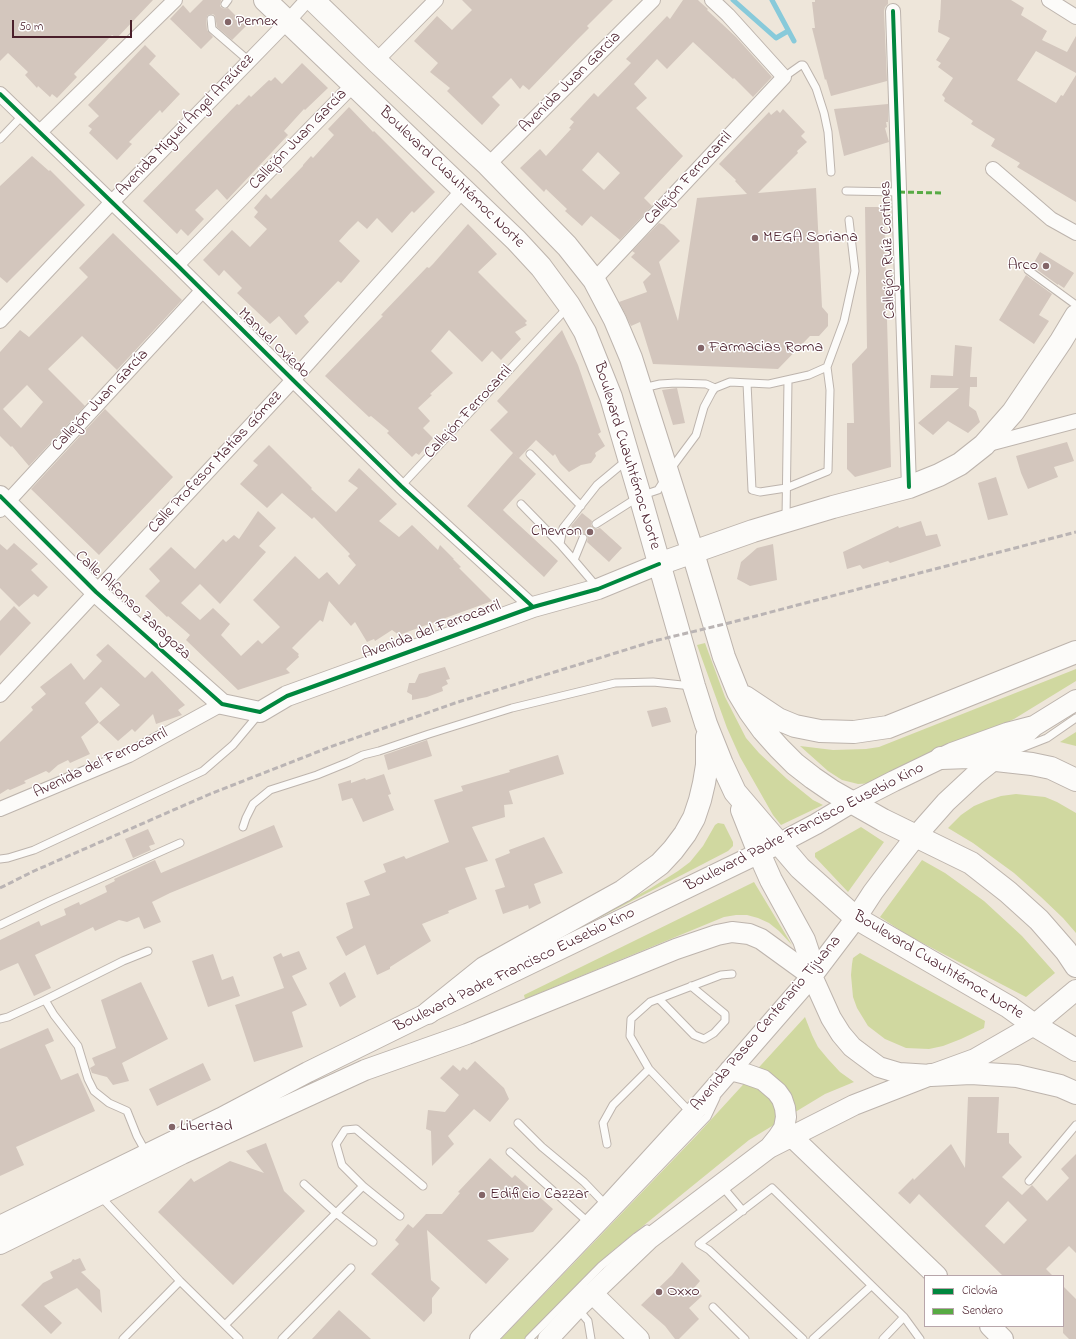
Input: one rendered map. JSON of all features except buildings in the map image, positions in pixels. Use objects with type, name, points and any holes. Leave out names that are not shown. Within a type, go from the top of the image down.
[{"type":"main road","name":"Boulevard Cuauhtémoc Norte","points":[[265,0],[516,240],[541,267],[569,305],[585,332],[611,397],[694,686],[706,724],[735,792],[800,868],[856,918],[1009,1006],[1034,1025],[1076,1050]]},
{"type":"main road","name":"Boulevard Cuauhtémoc Norte","points":[[313,0],[376,62],[488,166],[567,246],[594,280],[631,358],[693,552],[724,657],[738,692],[754,718],[778,748],[813,778],[851,803],[971,863],[1008,892],[1038,920],[1066,951],[1076,966]]},
{"type":"main road","points":[[660,564],[753,531],[909,487],[960,464],[984,445],[1013,412],[1076,316]]},
{"type":"main road","name":"Calle Alfonso Zaragoza","points":[[2,503],[96,592],[222,704],[260,712]]},
{"type":"main road","name":"Avenida del Ferrocarril","points":[[260,712],[287,696],[533,607],[598,589],[660,564]]},
{"type":"main road","points":[[738,692],[778,719],[795,726],[820,731],[854,732],[888,727],[1076,652]]},
{"type":"main road","name":"Avenida Paseo Centenario Tijuana","points":[[480,1339],[591,1225],[692,1114],[812,976],[916,836],[946,802],[975,775],[1034,726],[1076,700]]},
{"type":"main road","points":[[428,1013],[484,968],[623,891],[660,864],[685,834],[694,818],[700,800],[707,765],[706,724]]},
{"type":"main road","name":"Boulevard Padre Francisco Eusebio Kino","points":[[0,1244],[94,1188],[147,1154],[221,1118],[308,1072],[780,843],[851,803],[941,758],[1007,733],[1034,726]]},
{"type":"main road","points":[[941,758],[969,757],[1032,764],[1052,768],[1076,780]]},
{"type":"main road","points":[[735,792],[759,853],[775,887],[804,940],[808,952],[812,976]]},
{"type":"main road","name":"Boulevard Padre Francisco Eusebio Kino","points":[[0,1226],[228,1132],[365,1070],[467,1034],[654,958],[717,935],[732,932],[749,934],[761,939],[812,976],[831,1018],[841,1034],[852,1047],[879,1067],[899,1073],[931,1075]]},
{"type":"main road","points":[[548,1339],[577,1308],[649,1239],[769,1148],[854,1105],[975,1059],[1034,1025],[1076,990]]},
{"type":"main road","points":[[730,1070],[763,1080],[777,1092],[782,1099],[786,1113],[784,1128],[769,1148]]},
{"type":"main road","points":[[931,1075],[971,1073],[1017,1076],[1060,1086],[1076,1093]]},
{"type":"main road","points":[[791,1136],[936,1275]]},
{"type":"main road","points":[[592,1294],[639,1339]]},
{"type":"main road","points":[[991,1327],[1003,1339]]},
{"type":"street","points":[[40,132],[175,0]]},
{"type":"street","name":"Avenida Miguel Ángel Anzúrez","points":[[0,321],[112,202],[307,0]]},
{"type":"street","points":[[376,62],[436,0]]},
{"type":"street","name":"Avenida Juan Garcia","points":[[488,166],[653,0]]},
{"type":"street","points":[[712,0],[728,15],[784,77]]},
{"type":"street","points":[[1049,0],[1076,17]]},
{"type":"street","name":"Callejón Ruíz Cortines","points":[[893,11],[909,487]]},
{"type":"street","name":"Callejón Ferrocarril","points":[[594,280],[784,77]]},
{"type":"street","name":"Callejón Juan García","points":[[177,265],[354,84]]},
{"type":"street","name":"Manuel Oviedo","points":[[3,100],[23,115],[401,486],[533,607]]},
{"type":"street","points":[[992,169],[1052,219],[1076,234]]},
{"type":"street","name":"Calle Profesor Matías Gómez","points":[[0,695],[292,380],[464,190]]},
{"type":"street","name":"Callejón Juan García","points":[[2,503],[202,291]]},
{"type":"street","points":[[984,445],[1076,421]]},
{"type":"street","name":"Avenida del Ferrocarril","points":[[0,809],[129,755],[222,704]]},
{"type":"lane","points":[[210,19],[212,28],[249,61]]},
{"type":"lane","points":[[784,77],[803,65],[816,88],[828,132],[831,172]]},
{"type":"lane","points":[[0,139],[23,115]]},
{"type":"lane","points":[[846,191],[899,192]]},
{"type":"lane","points":[[747,383],[752,490],[760,492],[786,488],[828,470],[830,390],[828,367],[844,321],[855,271],[850,220]]},
{"type":"lane","points":[[1028,270],[1076,305]]},
{"type":"lane","name":"Callejón Ferrocarril","points":[[401,486],[569,305]]},
{"type":"lane","points":[[596,524],[640,496],[658,490],[696,435],[704,407],[715,388],[730,382],[769,384],[809,375],[828,367]]},
{"type":"lane","points":[[786,521],[788,380]]},
{"type":"lane","points":[[641,389],[660,384],[676,383],[706,384],[715,388]]},
{"type":"lane","points":[[530,454],[581,506]]},
{"type":"lane","points":[[560,544],[563,528],[597,485],[628,458]]},
{"type":"lane","points":[[521,504],[560,544],[598,589]]},
{"type":"lane","points":[[574,560],[583,538]]},
{"type":"lane","points":[[243,827],[253,804],[270,790],[323,772],[363,755],[512,708],[615,683],[653,682],[694,686]]},
{"type":"lane","points":[[0,859],[34,850],[203,771],[233,745],[260,712]]},
{"type":"lane","points":[[994,759],[1047,738],[1076,718]]},
{"type":"lane","points":[[0,925],[180,843]]},
{"type":"lane","points":[[0,1019],[8,1017],[45,1000],[148,950]]},
{"type":"lane","points":[[692,1114],[649,1069],[630,1036],[631,1019],[650,1002],[721,975],[732,974]]},
{"type":"lane","points":[[659,998],[694,1035],[704,1039],[714,1033],[725,1021],[725,1014],[691,986]]},
{"type":"lane","points":[[45,1000],[54,1015],[78,1046],[88,1080],[94,1091],[109,1103],[127,1111],[137,1136],[147,1154]]},
{"type":"lane","points":[[606,1144],[603,1123],[613,1105],[649,1069]]},
{"type":"lane","points":[[495,1339],[707,1117],[730,1070]]},
{"type":"lane","points":[[518,1123],[542,1147],[584,1182],[607,1207]]},
{"type":"lane","points":[[1030,1181],[1076,1125]]},
{"type":"lane","points":[[400,1216],[363,1186],[342,1165],[336,1144],[345,1130],[356,1129],[423,1186]]},
{"type":"lane","points":[[510,1152],[591,1225]]},
{"type":"lane","points":[[304,1184],[336,1213],[373,1242]]},
{"type":"lane","points":[[674,1210],[699,1193],[722,1185],[743,1211]]},
{"type":"lane","points":[[224,1325],[363,1186]]},
{"type":"lane","points":[[94,1188],[180,1280],[239,1339]]},
{"type":"lane","points":[[803,1339],[709,1250],[699,1244],[772,1188],[904,1317],[920,1339]]},
{"type":"lane","points":[[529,1339],[601,1266],[636,1236],[655,1224]]},
{"type":"lane","points":[[282,1339],[351,1268]]},
{"type":"lane","points":[[123,1339],[180,1280]]},
{"type":"lane","points":[[813,1339],[871,1286]]},
{"type":"lane","points":[[713,1307],[745,1339]]},
{"type":"lane","points":[[577,1308],[588,1321],[591,1339]]},
{"type":"lane","points":[[883,1339],[904,1317]]},
{"type":"green space","points":[[705,643],[725,697],[746,738],[759,753],[787,779],[813,800],[823,805],[781,825],[773,815],[740,757],[727,728],[697,645]]},
{"type":"green space","points":[[1076,669],[1076,681],[1014,719],[887,779],[875,783],[858,784],[842,780],[828,771],[800,746],[833,750],[879,747]]},
{"type":"green space","points":[[1076,732],[1076,746],[1060,742]]},
{"type":"green space","points":[[1016,794],[1045,797],[1076,813],[1076,933],[1063,918],[1014,873],[973,843],[948,828],[961,815],[974,806],[1001,796]]},
{"type":"green space","points":[[718,823],[724,824],[733,842],[733,846],[728,851],[601,917],[601,915],[651,888],[690,862],[703,846],[715,825]]},
{"type":"green space","points":[[861,827],[884,842],[848,892],[815,857],[815,853]]},
{"type":"green space","points":[[922,860],[945,873],[984,901],[1022,936],[1055,973],[1026,997],[909,936],[880,917]]},
{"type":"green space","points":[[754,882],[792,945],[769,923],[758,918],[747,915],[724,917],[525,999],[524,995]]},
{"type":"green space","points":[[860,953],[985,1021],[984,1028],[943,1046],[929,1049],[906,1048],[885,1039],[868,1026],[857,1008],[853,997],[851,975],[852,964],[853,958]]},
{"type":"green space","points":[[805,1017],[818,1047],[840,1072],[854,1082],[825,1094],[749,1140],[611,1252],[525,1339],[501,1339],[697,1135]]},
{"type":"waterway","points":[[733,0],[776,38],[788,31]]},
{"type":"waterway","points":[[772,0],[794,41]]},
{"type":"railway","points":[[0,888],[34,871],[210,794],[330,747],[455,703],[654,641],[733,622],[1076,532]]},
{"type":"marked path","points":[[899,192],[942,193]]},
{"type":"cycle path","points":[[893,11],[909,487]]},
{"type":"cycle path","points":[[0,94],[177,265],[401,486],[533,607]]},
{"type":"cycle path","points":[[0,496],[96,592],[222,704],[260,712],[287,696],[533,607],[598,589],[659,564]]},
{"type":"place","name":"Pemex","points":[[228,22]]},
{"type":"place","name":"MEGA Soriana","points":[[755,238]]},
{"type":"place","name":"Arco","points":[[1046,266]]},
{"type":"place","name":"Farmacias Roma","points":[[701,348]]},
{"type":"place","name":"Chevron","points":[[590,532]]},
{"type":"place","name":"Libertad","points":[[172,1127]]},
{"type":"place","name":"Edificio Cazzar","points":[[482,1195]]},
{"type":"place","name":"Oxxo","points":[[659,1292]]}]
